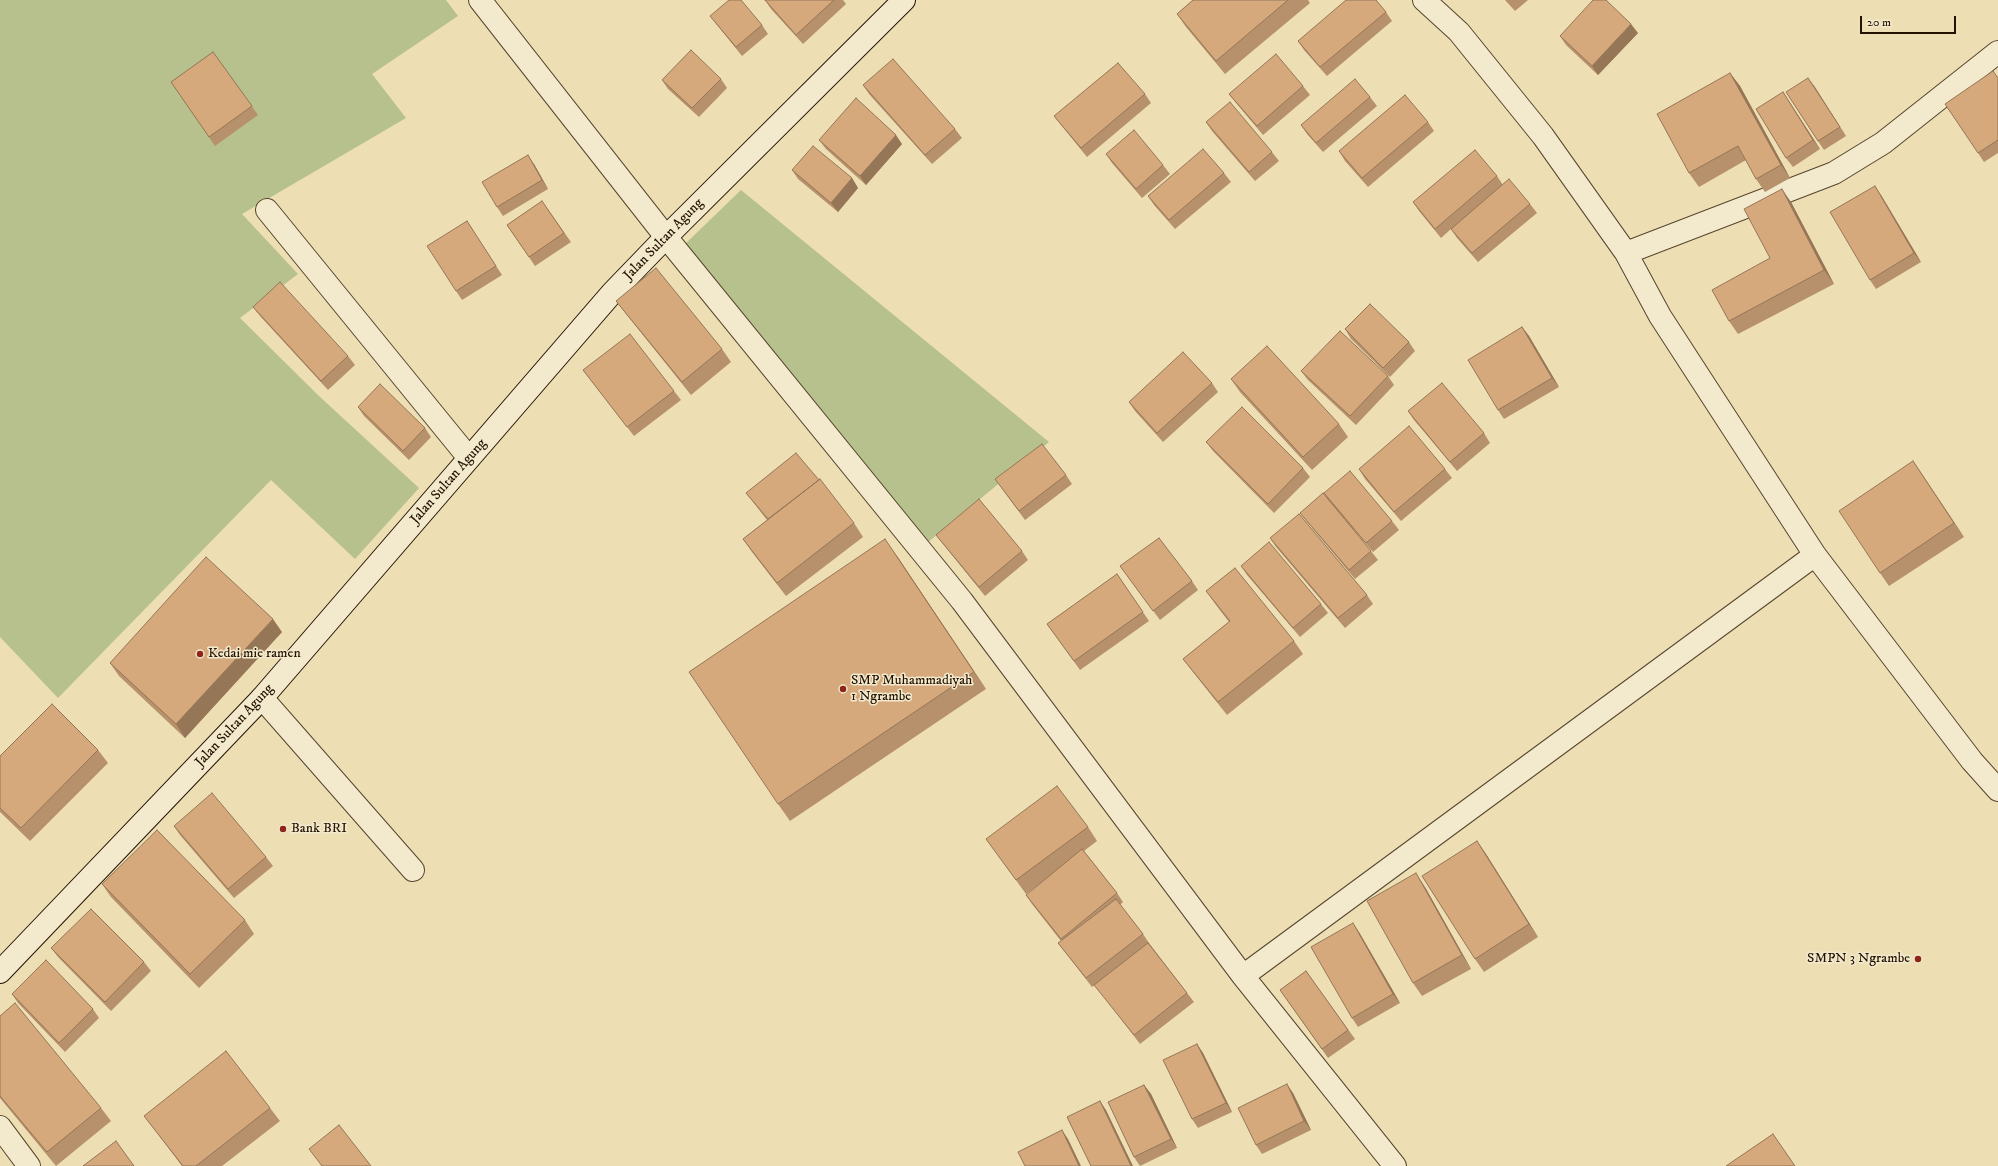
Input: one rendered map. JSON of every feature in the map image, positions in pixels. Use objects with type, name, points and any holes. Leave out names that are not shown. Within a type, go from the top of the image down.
[{"type":"street","points":[[480,0],[666,237],[962,601],[1243,976],[1395,1166]]},
{"type":"street","points":[[1424,0],[1459,32],[1543,136],[1626,253],[1660,316],[1815,555],[1972,761],[1998,790]]},
{"type":"street","name":"Jalan Sultan Agung","points":[[0,972],[262,698],[612,293],[895,3]]},
{"type":"street","points":[[1626,253],[1834,173],[1883,143],[1998,52]]},
{"type":"street","points":[[267,210],[470,458]]},
{"type":"street","points":[[1243,976],[1815,555]]},
{"type":"street","points":[[262,698],[413,870]]},
{"type":"street","points":[[0,1127],[29,1166]]},
{"type":"green space","points":[[0,0],[446,0],[458,16],[372,74],[406,118],[242,214],[298,274],[240,318],[319,396],[419,488],[355,559],[271,480],[58,698],[0,637]]},
{"type":"green space","points":[[741,190],[1049,442],[927,543],[683,246]]},
{"type":"building","points":[[729,0],[741,0],[762,25],[736,47],[710,16]]},
{"type":"building","points":[[765,0],[834,0],[796,35]]},
{"type":"building","points":[[1193,0],[1288,0],[1216,61],[1177,14]]},
{"type":"building","points":[[1346,0],[1376,0],[1386,12],[1320,67],[1298,41]]},
{"type":"building","points":[[1593,0],[1606,0],[1631,24],[1592,66],[1560,36]]},
{"type":"building","points":[[691,50],[721,79],[692,108],[662,80]]},
{"type":"building","points":[[213,52],[252,106],[209,137],[171,82]]},
{"type":"building","points":[[1276,54],[1303,86],[1257,126],[1229,94]]},
{"type":"building","points":[[893,59],[955,129],[925,155],[863,85]]},
{"type":"building","points":[[1118,63],[1145,94],[1081,148],[1054,116]]},
{"type":"building","points":[[1993,71],[1998,78],[1998,140],[1978,153],[1945,104]]},
{"type":"building","points":[[1730,73],[1781,165],[1756,179],[1738,146],[1689,173],[1657,114]]},
{"type":"building","points":[[1808,78],[1840,127],[1818,141],[1786,92]]},
{"type":"building","points":[[1355,79],[1370,97],[1316,143],[1301,125]]},
{"type":"building","points":[[1783,92],[1813,140],[1786,158],[1756,109]]},
{"type":"building","points":[[1405,95],[1428,122],[1362,178],[1339,151]]},
{"type":"building","points":[[856,98],[896,135],[860,176],[819,140]]},
{"type":"building","points":[[1230,102],[1272,152],[1249,172],[1206,122]]},
{"type":"building","points":[[1134,130],[1163,165],[1136,189],[1106,154]]},
{"type":"building","points":[[813,146],[852,178],[831,203],[792,170]]},
{"type":"building","points":[[1203,149],[1224,173],[1169,220],[1148,196]]},
{"type":"building","points":[[1475,150],[1497,176],[1435,229],[1413,202]]},
{"type":"building","points":[[528,155],[542,180],[497,207],[482,182]]},
{"type":"building","points":[[1509,179],[1530,204],[1472,253],[1451,229]]},
{"type":"building","points":[[1875,186],[1914,253],[1870,280],[1830,212]]},
{"type":"building","points":[[1782,189],[1824,270],[1729,321],[1712,290],[1770,258],[1744,209]]},
{"type":"building","points":[[542,201],[564,233],[529,257],[507,225]]},
{"type":"building","points":[[467,221],[496,266],[456,291],[427,246]]},
{"type":"building","points":[[656,268],[722,349],[682,382],[616,301]]},
{"type":"building","points":[[280,282],[348,356],[321,381],[253,307]]},
{"type":"building","points":[[1370,304],[1409,342],[1383,368],[1345,329]]},
{"type":"building","points":[[1522,327],[1552,378],[1498,410],[1468,360]]},
{"type":"building","points":[[1340,331],[1388,376],[1350,416],[1301,371]]},
{"type":"building","points":[[630,334],[674,391],[627,427],[583,370]]},
{"type":"building","points":[[1267,346],[1339,424],[1303,457],[1231,379]]},
{"type":"building","points":[[1183,352],[1212,383],[1157,433],[1129,402]]},
{"type":"building","points":[[1442,383],[1484,433],[1450,462],[1408,411]]},
{"type":"building","points":[[380,384],[425,428],[403,451],[358,407]]},
{"type":"building","points":[[1242,407],[1303,468],[1268,504],[1206,442]]},
{"type":"building","points":[[1409,426],[1445,469],[1394,512],[1359,469]]},
{"type":"building","points":[[1042,444],[1066,475],[1019,511],[995,479]]},
{"type":"building","points":[[796,453],[819,480],[768,519],[746,493]]},
{"type":"building","points":[[1913,461],[1954,523],[1880,573],[1839,511]]},
{"type":"building","points":[[1350,471],[1392,521],[1366,543],[1324,493]]},
{"type":"building","points":[[820,479],[854,523],[777,583],[743,539]]},
{"type":"building","points":[[1323,493],[1371,551],[1349,570],[1300,513]]},
{"type":"building","points":[[979,499],[1022,551],[979,587],[936,535]]},
{"type":"building","points":[[1299,514],[1367,595],[1338,618],[1270,538]]},
{"type":"building","points":[[1159,538],[1192,581],[1153,611],[1120,566]]},
{"type":"building","name":"SMP Muhammadiyah 1 Ngrambe","points":[[885,539],[974,672],[778,804],[689,672]]},
{"type":"building","points":[[1269,542],[1321,604],[1293,628],[1241,566]]},
{"type":"building","name":"Kedai mie ramen","points":[[206,557],[273,619],[176,724],[110,663]]},
{"type":"building","points":[[1235,568],[1294,641],[1218,702],[1183,659],[1230,621],[1206,591]]},
{"type":"building","points":[[1117,574],[1143,612],[1074,661],[1047,624]]},
{"type":"building","points":[[52,704],[98,750],[21,828],[0,808],[0,756]]},
{"type":"building","points":[[1057,786],[1088,827],[1016,880],[986,839]]},
{"type":"building","points":[[212,793],[266,857],[228,889],[174,826]]},
{"type":"building","points":[[157,830],[245,920],[190,974],[102,884]]},
{"type":"building","points":[[1477,841],[1529,924],[1475,959],[1422,876]]},
{"type":"building","points":[[1082,849],[1117,893],[1061,939],[1026,895]]},
{"type":"building","points":[[1416,873],[1462,955],[1413,983],[1367,901]]},
{"type":"building","points":[[1116,899],[1143,934],[1086,978],[1058,943]]},
{"type":"building","points":[[91,909],[144,962],[105,1002],[51,948]]},
{"type":"building","points":[[1353,923],[1393,994],[1352,1018],[1311,947]]},
{"type":"building","points":[[1148,943],[1187,993],[1134,1035],[1094,985]]},
{"type":"building","points":[[46,960],[93,1009],[59,1043],[12,994]]},
{"type":"building","points":[[1306,971],[1348,1030],[1322,1049],[1280,990]]},
{"type":"building","points":[[15,1003],[101,1108],[47,1152],[0,1096],[0,1016]]},
{"type":"building","points":[[1197,1044],[1226,1103],[1192,1119],[1163,1060]]},
{"type":"building","points":[[226,1051],[270,1108],[196,1166],[183,1166],[144,1116]]},
{"type":"building","points":[[1287,1084],[1304,1121],[1256,1145],[1238,1108]]},
{"type":"building","points":[[1144,1085],[1171,1139],[1134,1157],[1108,1102]]},
{"type":"building","points":[[1100,1101],[1131,1166],[1091,1166],[1067,1117]]},
{"type":"building","points":[[339,1125],[371,1166],[322,1166],[309,1149]]},
{"type":"building","points":[[1062,1130],[1079,1166],[1025,1166],[1018,1152]]},
{"type":"building","points":[[1773,1134],[1795,1166],[1726,1166]]},
{"type":"building","points":[[116,1141],[134,1166],[83,1166]]},
{"type":"place","name":"Kedai mie ramen","points":[[200,654]]},
{"type":"place","name":"SMP Muhammadiyah 1 Ngrambe","points":[[843,689]]},
{"type":"place","name":"Bank BRI","points":[[283,829]]},
{"type":"place","name":"SMPN 3 Ngrambe","points":[[1918,959]]}]
